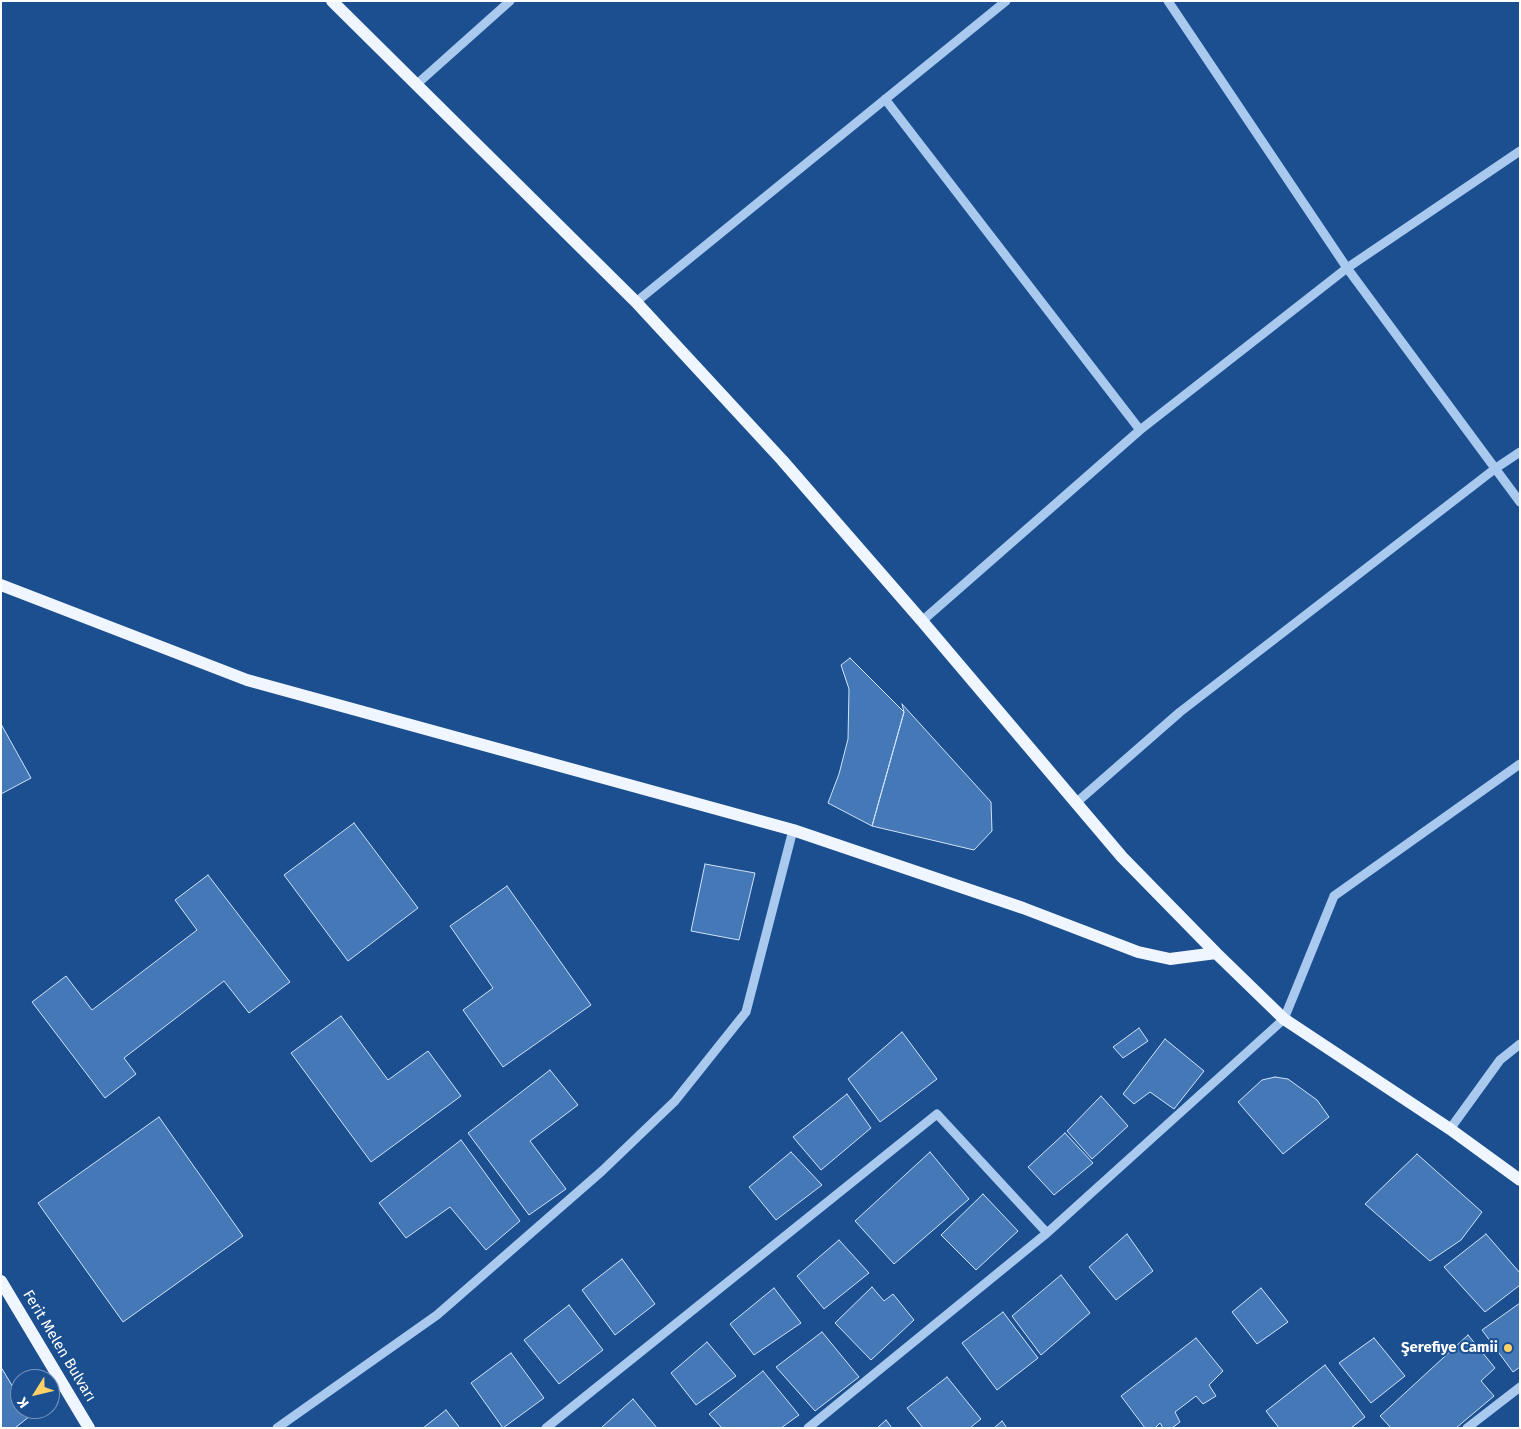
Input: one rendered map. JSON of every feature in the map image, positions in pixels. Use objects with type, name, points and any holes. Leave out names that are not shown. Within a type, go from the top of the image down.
[{"type":"main road","points":[[332,1],[636,302],[782,460],[922,620],[1122,857],[1216,953],[1284,1019],[1450,1129],[1520,1180]]},
{"type":"main road","points":[[1,585],[247,680],[793,830],[1023,908],[1138,952],[1170,959],[1216,953]]},
{"type":"main road","name":"Ferit Melen Bulvarı","points":[[1,1281],[89,1428]]},
{"type":"street","points":[[417,84],[510,1]]},
{"type":"street","points":[[636,302],[1006,1]]},
{"type":"street","points":[[1168,1],[1348,268],[1520,502]]},
{"type":"street","points":[[885,99],[1140,430]]},
{"type":"street","points":[[922,620],[1140,430],[1348,268],[1520,151]]},
{"type":"street","points":[[1077,802],[1180,712],[1496,468],[1520,452]]},
{"type":"street","points":[[808,1428],[1046,1233],[1284,1019],[1334,896],[1520,764]]},
{"type":"street","points":[[277,1428],[437,1315],[602,1171],[675,1102],[746,1012],[793,830]]},
{"type":"street","points":[[1450,1129],[1500,1060],[1520,1044]]},
{"type":"street","points":[[546,1428],[937,1114],[1046,1233]]},
{"type":"street","points":[[1467,1428],[1520,1387]]},
{"type":"building","points":[[850,658],[904,712],[872,826],[828,803],[839,774],[848,739],[849,689],[841,665]]},
{"type":"building","points":[[902,704],[991,802],[992,831],[974,850],[872,826],[904,712]]},
{"type":"building","points":[[1,724],[31,778],[1,794]]},
{"type":"building","points":[[354,823],[418,908],[348,961],[284,875]]},
{"type":"building","points":[[705,864],[755,873],[739,940],[691,931]]},
{"type":"building","points":[[208,875],[290,982],[249,1013],[224,981],[124,1058],[136,1074],[105,1098],[32,1002],[66,976],[92,1010],[197,930],[175,900]]},
{"type":"building","points":[[507,886],[591,1005],[503,1067],[463,1010],[493,988],[450,926]]},
{"type":"building","points":[[341,1016],[388,1080],[428,1051],[461,1096],[371,1162],[291,1053]]},
{"type":"building","points":[[1139,1028],[1148,1041],[1123,1058],[1113,1047]]},
{"type":"building","points":[[902,1032],[937,1079],[880,1122],[848,1079]]},
{"type":"building","points":[[1165,1039],[1204,1071],[1174,1109],[1150,1092],[1134,1104],[1123,1094]]},
{"type":"building","points":[[550,1070],[578,1105],[530,1141],[566,1189],[529,1215],[468,1133]]},
{"type":"building","points":[[1275,1077],[1288,1079],[1317,1100],[1329,1117],[1283,1154],[1238,1102],[1262,1080]]},
{"type":"building","points":[[847,1094],[871,1128],[821,1170],[793,1137]]},
{"type":"building","points":[[1101,1096],[1128,1126],[1092,1159],[1067,1131]]},
{"type":"building","points":[[159,1117],[243,1236],[123,1322],[38,1203]]},
{"type":"building","points":[[1065,1133],[1093,1163],[1054,1195],[1028,1167]]},
{"type":"building","points":[[461,1140],[520,1221],[486,1250],[450,1207],[406,1238],[379,1203]]},
{"type":"building","points":[[791,1152],[822,1185],[776,1220],[749,1187]]},
{"type":"building","points":[[930,1152],[969,1199],[894,1264],[855,1221]]},
{"type":"building","points":[[1417,1154],[1482,1212],[1461,1240],[1430,1261],[1365,1204]]},
{"type":"building","points":[[983,1194],[1018,1231],[976,1270],[941,1235]]},
{"type":"building","points":[[1127,1234],[1153,1271],[1116,1300],[1089,1267]]},
{"type":"building","points":[[1486,1234],[1520,1273],[1520,1285],[1485,1312],[1444,1267]]},
{"type":"building","points":[[839,1240],[869,1273],[824,1309],[797,1276]]},
{"type":"building","points":[[622,1259],[655,1304],[615,1335],[582,1290]]},
{"type":"building","points":[[1061,1275],[1090,1313],[1041,1355],[1012,1316]]},
{"type":"building","points":[[872,1287],[884,1301],[893,1294],[914,1320],[871,1360],[835,1323]]},
{"type":"building","points":[[774,1288],[801,1323],[754,1355],[730,1324]]},
{"type":"building","points":[[1261,1288],[1288,1322],[1257,1344],[1232,1312]]},
{"type":"building","name":"Şerefiye Camii","points":[[1520,1303],[1520,1367],[1513,1372],[1482,1330]]},
{"type":"building","points":[[569,1305],[603,1350],[559,1384],[524,1340]]},
{"type":"building","points":[[1003,1312],[1038,1358],[997,1390],[962,1343]]},
{"type":"building","points":[[822,1332],[859,1377],[815,1411],[776,1367]]},
{"type":"building","points":[[1468,1335],[1495,1368],[1481,1381],[1494,1396],[1456,1428],[1391,1428],[1380,1416]]},
{"type":"building","points":[[1196,1338],[1223,1371],[1209,1385],[1216,1396],[1203,1404],[1196,1396],[1175,1412],[1180,1422],[1172,1428],[1163,1428],[1160,1423],[1155,1428],[1145,1428],[1121,1396]]},
{"type":"building","points":[[1374,1338],[1405,1376],[1371,1403],[1339,1363]]},
{"type":"building","points":[[707,1342],[736,1376],[696,1405],[671,1373]]},
{"type":"building","points":[[511,1353],[544,1398],[503,1428],[471,1383]]},
{"type":"building","points":[[1325,1365],[1365,1417],[1351,1428],[1279,1428],[1266,1411]]},
{"type":"building","points":[[1,1367],[10,1382],[10,1419],[26,1419],[15,1428],[1,1428]]},
{"type":"building","points":[[763,1371],[799,1415],[781,1428],[722,1428],[709,1414]]},
{"type":"building","points":[[947,1377],[981,1419],[970,1428],[923,1428],[907,1408]]},
{"type":"building","points":[[633,1399],[657,1428],[601,1428]]},
{"type":"building","points":[[446,1410],[460,1428],[423,1428]]},
{"type":"building","points":[[886,1420],[892,1428],[877,1428]]},
{"type":"building","points":[[1002,1421],[1007,1428],[994,1428]]},
{"type":"place","name":"Şerefiye Camii","points":[[1508,1348]]}]
